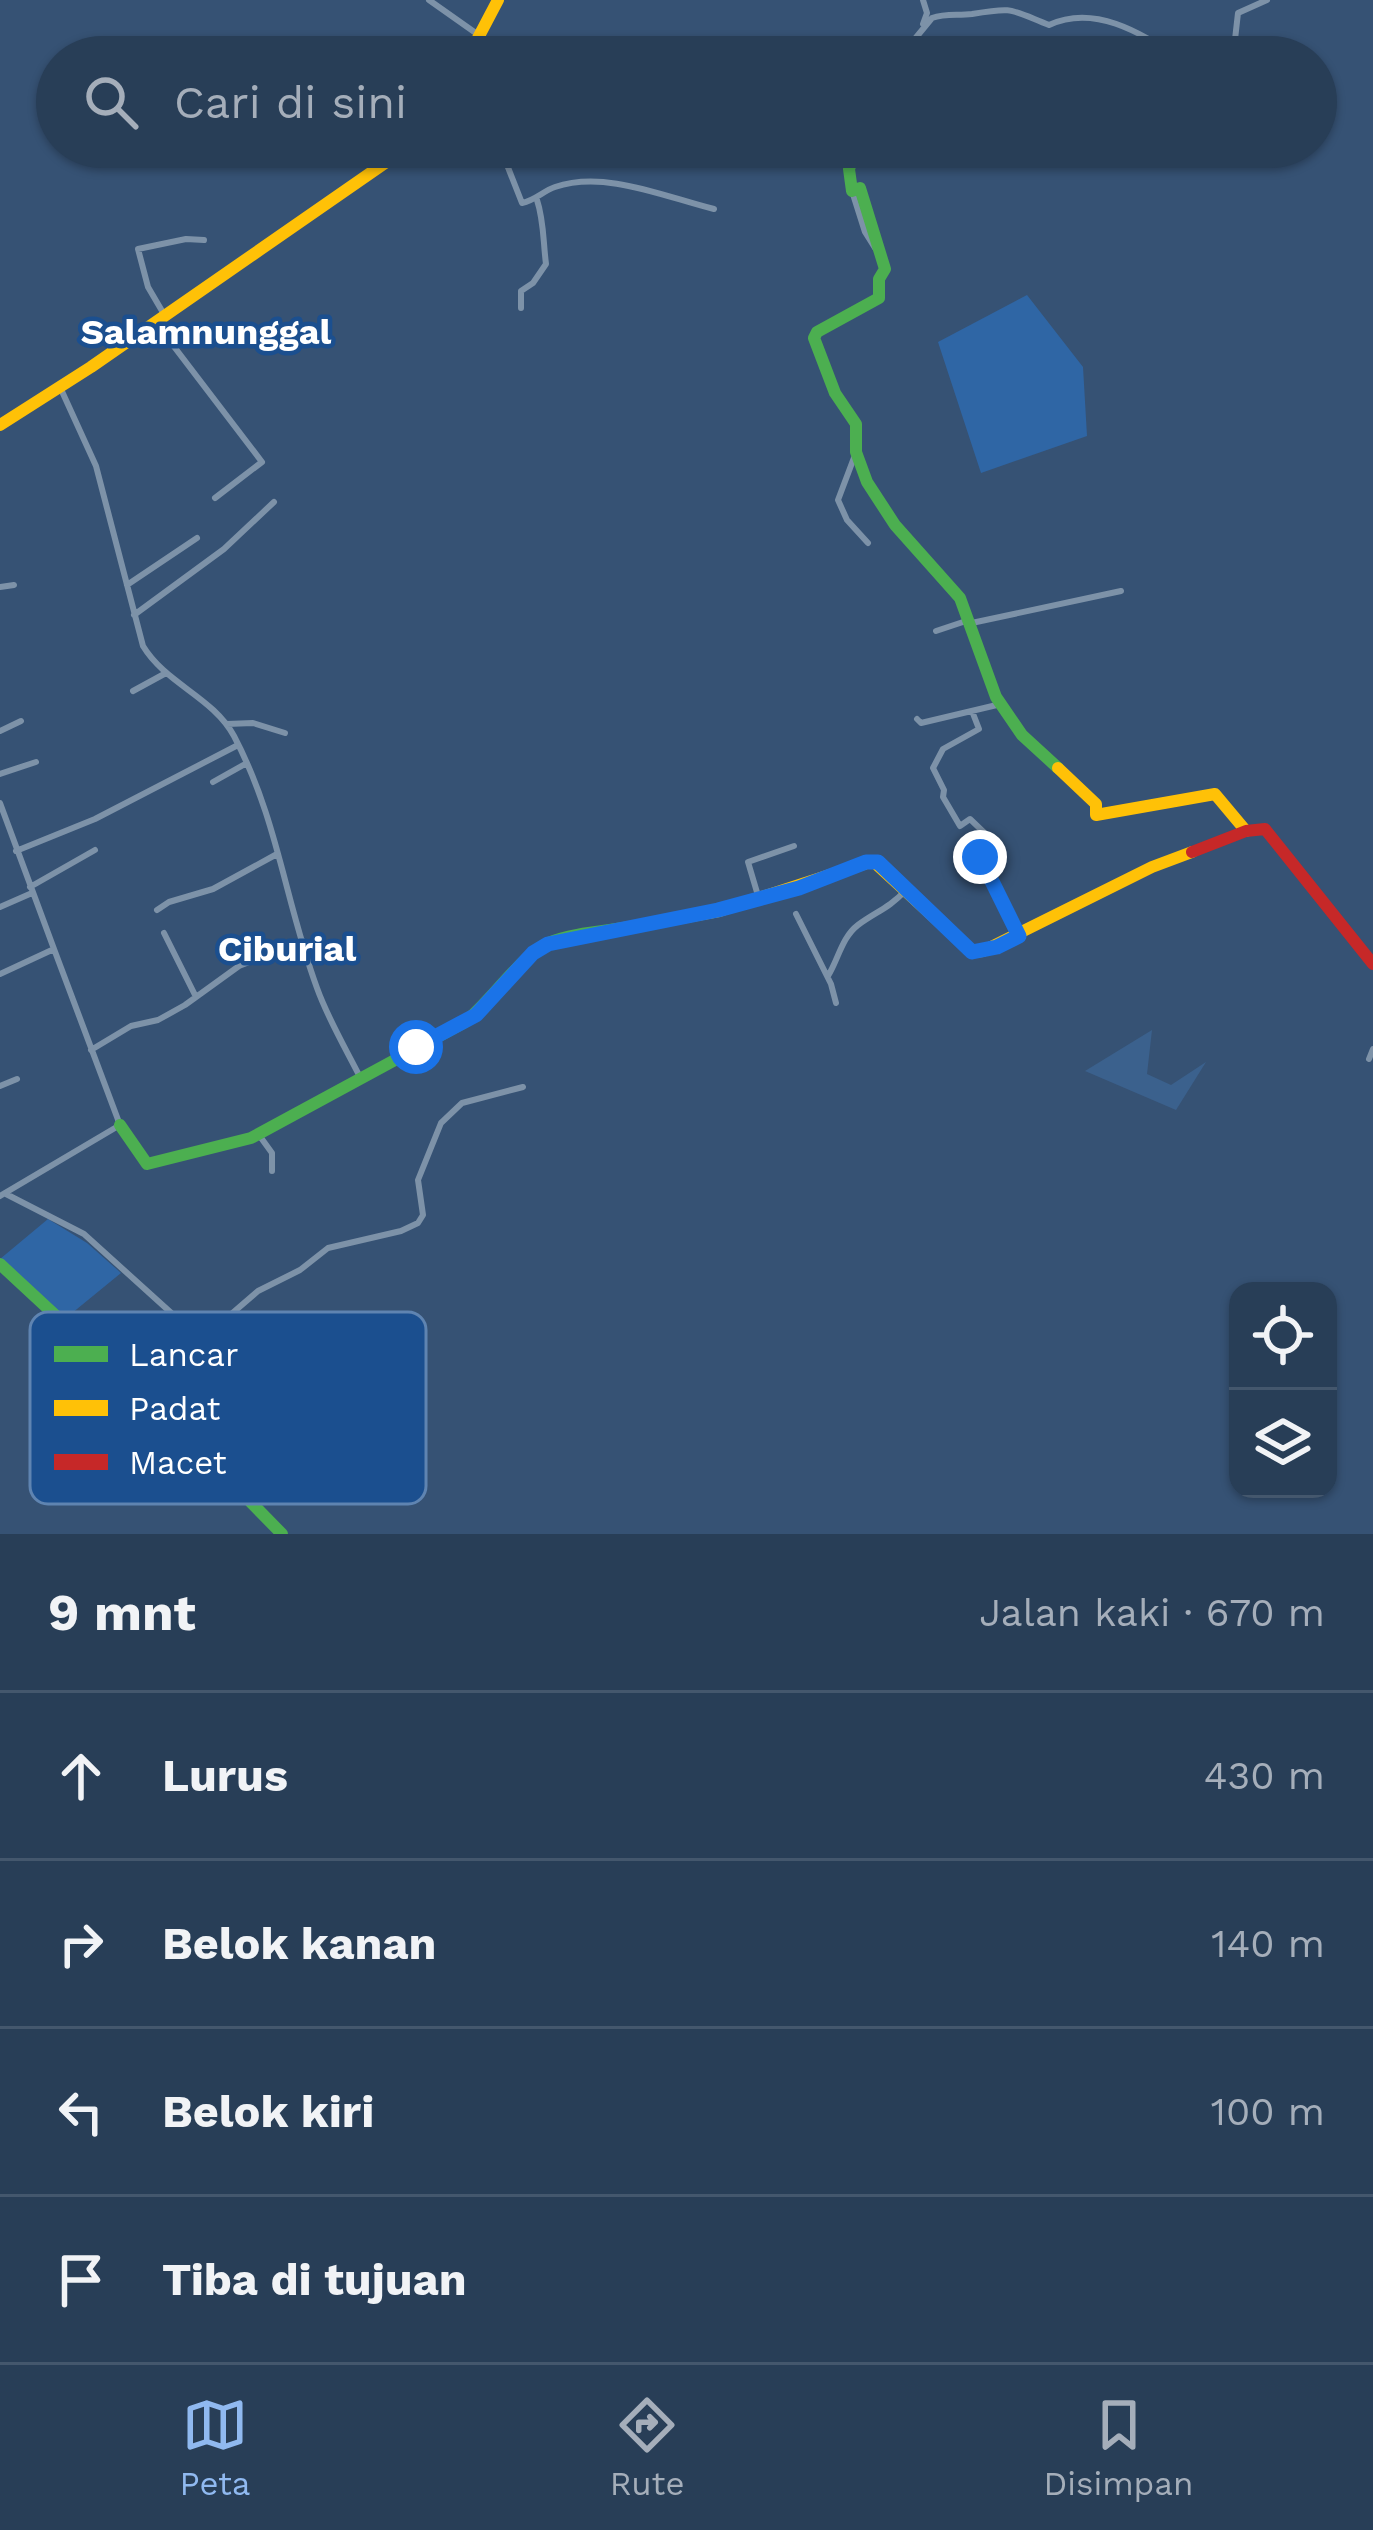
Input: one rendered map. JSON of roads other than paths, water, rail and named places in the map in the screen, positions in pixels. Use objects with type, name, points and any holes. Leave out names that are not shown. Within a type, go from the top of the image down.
[{"type":"street","points":[[429,0],[480,36],[498,0]]},
{"type":"street","points":[[915,36],[927,13],[923,0]]},
{"type":"street","points":[[1235,36],[1238,13],[1268,0]]},
{"type":"street","points":[[922,27],[944,14],[976,14],[995,7],[1016,10],[1048,25],[1081,15],[1105,19],[1138,36]]},
{"type":"street","points":[[0,425],[378,168]]},
{"type":"street","points":[[508,168],[521,202],[537,200],[551,188],[597,179],[714,209]]},
{"type":"street","points":[[849,168],[852,190],[860,188],[883,260],[879,298],[814,338],[835,392],[856,424],[856,452],[867,482],[887,515],[954,590],[1001,704],[1022,735],[1096,804],[1096,815],[1102,818],[1150,803],[1215,794],[1246,831]]},
{"type":"street","points":[[521,308],[521,292],[546,263],[541,233],[544,220],[537,200]]},
{"type":"street","points":[[204,240],[186,238],[138,249],[160,320],[262,462],[214,498]]},
{"type":"street","points":[[60,387],[97,466],[143,646],[166,673],[226,724],[238,745],[268,810],[323,1005],[361,1078]]},
{"type":"street","points":[[856,452],[838,500],[847,520],[868,544]]},
{"type":"street","points":[[134,615],[224,549],[274,502]]},
{"type":"street","points":[[128,585],[197,538]]},
{"type":"street","points":[[0,587],[14,585]]},
{"type":"street","points":[[936,631],[1121,591]]},
{"type":"street","points":[[133,692],[166,673]]},
{"type":"street","points":[[917,719],[921,723],[1001,704]]},
{"type":"street","points":[[972,711],[979,729],[943,748],[933,768],[960,826],[970,819],[995,843],[980,857],[1019,936]]},
{"type":"street","points":[[0,731],[21,721]]},
{"type":"street","points":[[226,724],[253,723],[285,733]]},
{"type":"street","points":[[16,851],[95,819],[238,745]]},
{"type":"street","points":[[0,773],[36,762]]},
{"type":"street","points":[[213,782],[247,763]]},
{"type":"street","points":[[0,803],[120,1125],[147,1164],[259,1135],[476,1015],[533,953],[548,944],[759,899],[873,861],[972,952],[997,947],[1152,867],[1246,831],[1265,829],[1373,964]]},
{"type":"street","points":[[759,899],[748,862],[794,845]]},
{"type":"street","points":[[0,907],[95,850]]},
{"type":"street","points":[[157,910],[213,890],[278,854]]},
{"type":"street","points":[[827,976],[848,935],[885,911],[906,890]]},
{"type":"street","points":[[796,914],[836,1003]]},
{"type":"street","points":[[164,933],[196,997]]},
{"type":"street","points":[[91,1051],[131,1026],[158,1020],[238,966],[303,940]]},
{"type":"street","points":[[0,974],[54,949]]},
{"type":"street","points":[[1369,1059],[1373,1049]]},
{"type":"street","points":[[0,1086],[17,1079]]},
{"type":"street","points":[[234,1312],[258,1291],[300,1270],[328,1248],[401,1231],[418,1222],[423,1215],[418,1180],[442,1123],[461,1103],[523,1087]]},
{"type":"street","points":[[2,1195],[120,1125]]},
{"type":"street","points":[[259,1135],[272,1153],[272,1171]]},
{"type":"street","points":[[2,1195],[84,1234],[170,1312]]},
{"type":"street","points":[[0,1264],[52,1312]]},
{"type":"street","points":[[251,1504],[282,1534]]},
{"type":"district","name":"Salamnunggal","points":[[206,332]]},
{"type":"district","name":"Ciburial","points":[[287,949]]}]
